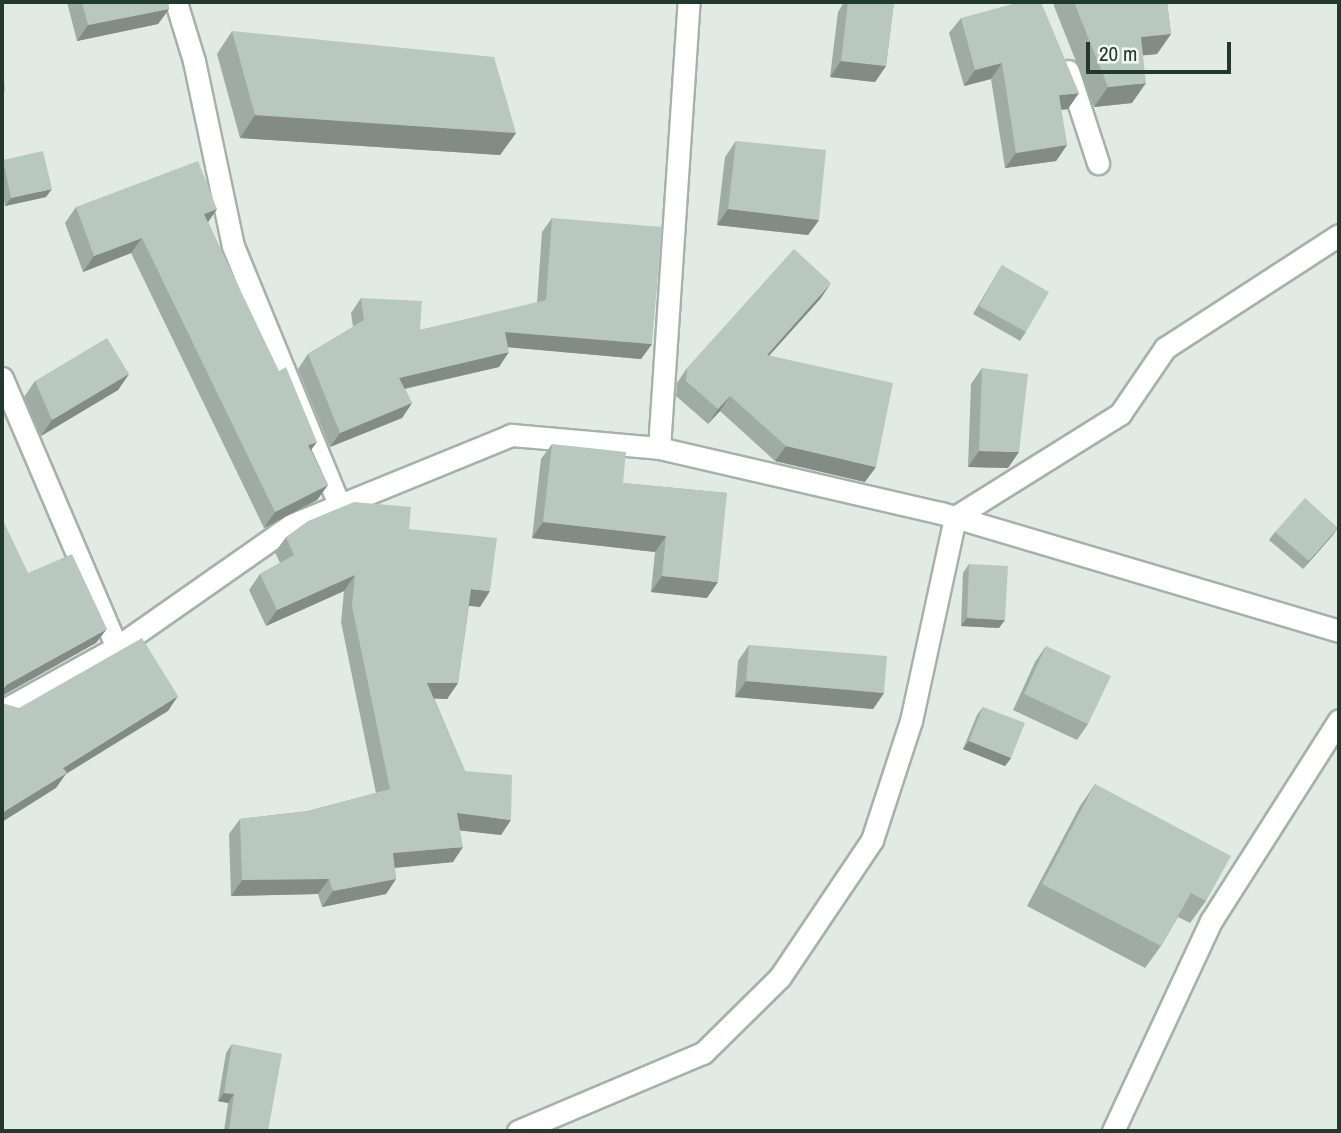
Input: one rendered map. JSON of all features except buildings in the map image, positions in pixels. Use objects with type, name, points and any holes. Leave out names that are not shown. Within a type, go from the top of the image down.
[{"type":"street","points":[[176,2],[194,61],[233,246],[339,504]]},
{"type":"street","points":[[659,448],[689,2]]},
{"type":"street","points":[[1058,48],[1098,163]]},
{"type":"street","points":[[518,1131],[703,1054],[780,977],[872,840],[911,722],[955,517],[1120,414],[1164,348],[1339,235]]},
{"type":"street","points":[[2,378],[117,647]]},
{"type":"street","points":[[2,711],[117,647],[291,525],[511,435],[659,448],[955,517],[1339,631]]},
{"type":"street","points":[[1113,1131],[1211,921],[1339,720]]}]
